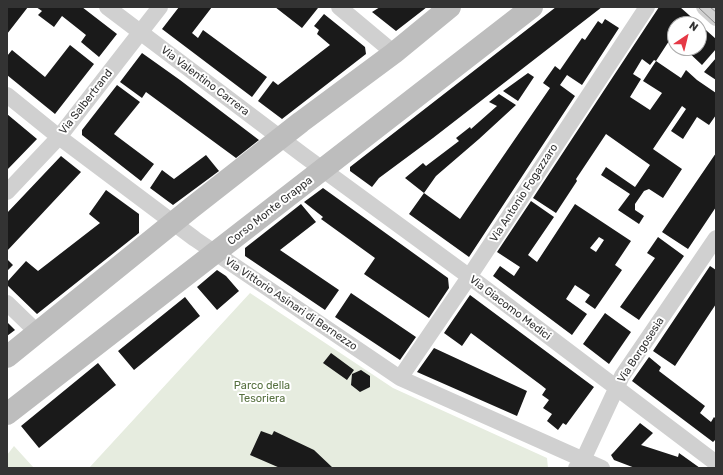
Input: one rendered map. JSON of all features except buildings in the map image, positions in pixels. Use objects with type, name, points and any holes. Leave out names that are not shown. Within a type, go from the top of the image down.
[{"type":"street","name":"Via Valentino Carrera","points":[[107,7],[303,155]]},
{"type":"street","name":"Via Salbertrand","points":[[7,192],[59,137],[160,7]]},
{"type":"street","points":[[339,7],[394,53]]},
{"type":"street","points":[[7,357],[173,222],[280,138],[394,53],[450,7]]},
{"type":"street","name":"Corso Monte Grappa","points":[[7,414],[216,254],[532,7]]},
{"type":"street","name":"Via Antonio Fogazzaro","points":[[400,378],[469,277],[647,7]]},
{"type":"street","points":[[704,7],[716,18]]},
{"type":"street","name":"Via Vittorio Asinari di Bernezzo","points":[[7,95],[59,137],[216,254],[400,378],[580,464],[602,468]]},
{"type":"street","name":"Via Giacomo Medici","points":[[303,155],[469,277],[716,463]]},
{"type":"street","name":"Via Borgosesia","points":[[580,464],[622,376],[716,238]]},
{"type":"street","points":[[7,304],[38,333]]},
{"type":"green space","name":"Parco della Tesoriera","points":[[250,293],[393,388],[547,458],[548,468],[89,468]]},
{"type":"green space","points":[[14,446],[34,468],[7,468],[7,455]]},
{"type":"tram line","points":[[698,7],[716,24]]},
{"type":"tram line","points":[[710,7],[716,12]]}]
